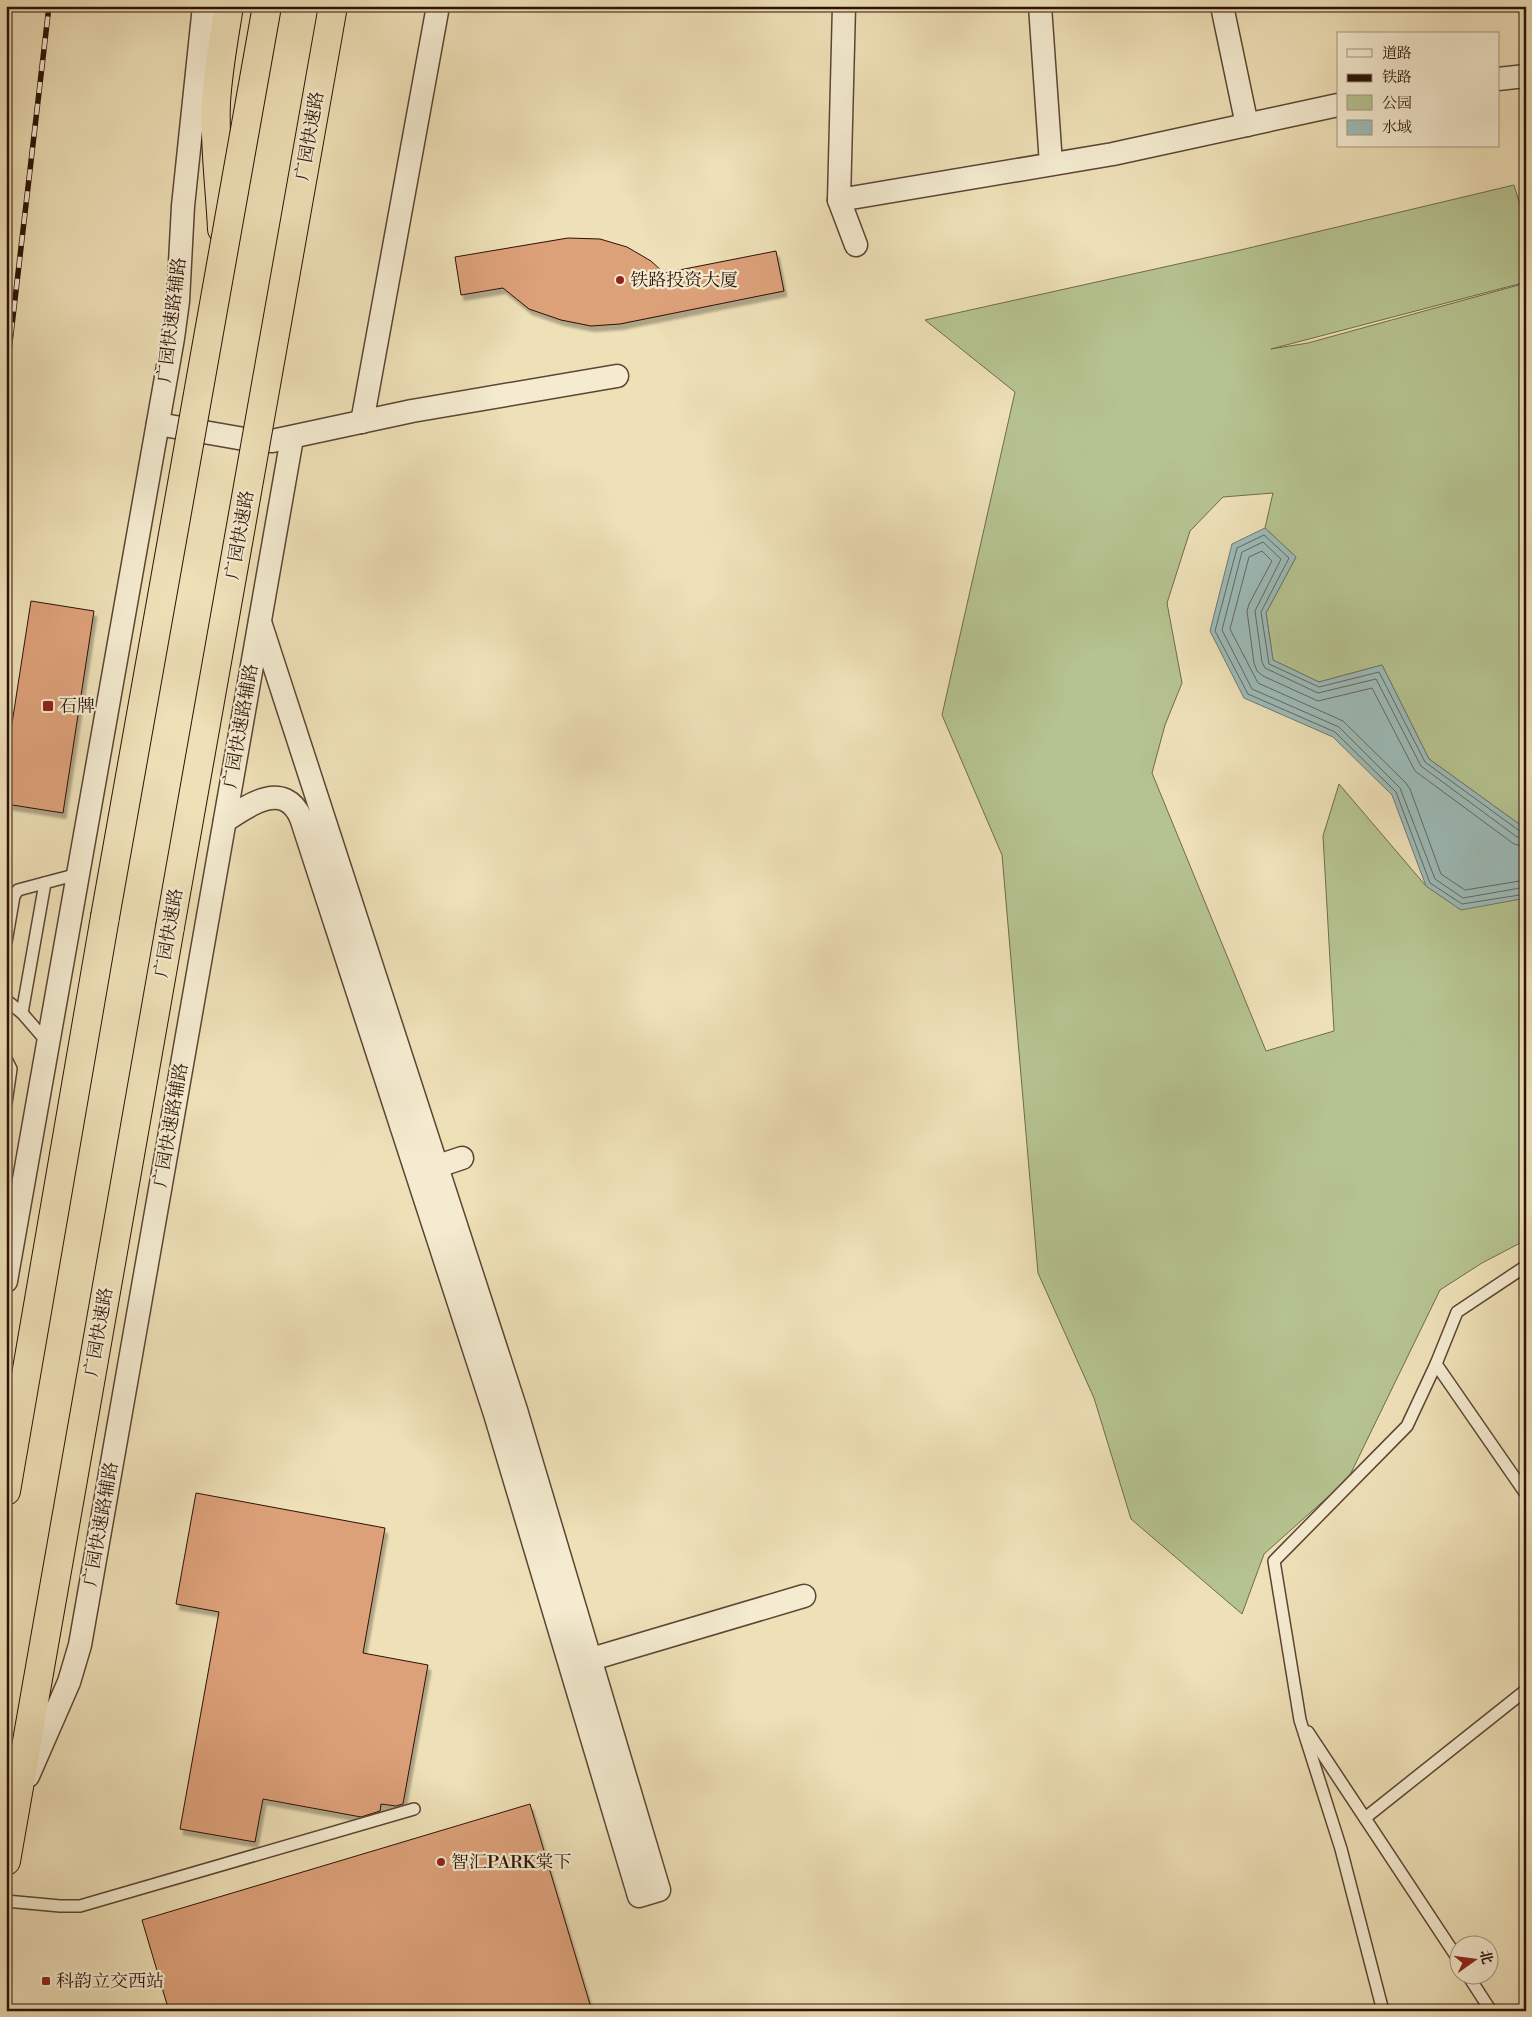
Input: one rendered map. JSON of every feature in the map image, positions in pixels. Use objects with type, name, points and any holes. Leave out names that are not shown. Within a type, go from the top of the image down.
[{"type":"highway","points":[[224,251],[216,110],[219,66],[230,6]]},
{"type":"highway","points":[[6,1491],[105,917],[268,6]]},
{"type":"highway","name":"广园快速路","points":[[6,1861],[333,6]]},
{"type":"street","name":"广园快速路辅路","points":[[6,1281],[12,1216],[48,1043],[177,313],[183,206],[204,6]]},
{"type":"street","points":[[362,422],[438,6]]},
{"type":"street","points":[[844,6],[839,200],[856,245]]},
{"type":"street","points":[[1040,6],[1051,164]]},
{"type":"street","points":[[1222,6],[1247,125]]},
{"type":"street","points":[[1500,79],[1526,76]]},
{"type":"street","points":[[839,200],[1113,154],[1337,105]]},
{"type":"street","points":[[158,424],[253,440],[272,441],[412,411],[618,376]]},
{"type":"street","name":"广园快速路辅路","points":[[16,1802],[69,1682],[80,1645],[292,438]]},
{"type":"street","points":[[225,821],[252,804],[270,798],[280,798],[290,802],[299,814],[426,1170],[531,1459],[660,1890],[639,1896],[495,1414],[426,1170],[260,622]]},
{"type":"street","points":[[426,1170],[462,1158]]},
{"type":"street","points":[[570,1665],[804,1596]]},
{"type":"lane","points":[[6,942],[16,892],[20,889],[78,874]]},
{"type":"lane","points":[[22,1013],[45,882]]},
{"type":"lane","points":[[6,1000],[22,1013],[48,1043]]},
{"type":"lane","points":[[6,1060],[10,1064],[11,1074],[6,1103]]},
{"type":"lane","points":[[1383,2011],[1341,1849],[1300,1720],[1274,1561],[1407,1426],[1436,1364],[1457,1312],[1526,1266]]},
{"type":"lane","points":[[1436,1364],[1526,1494]]},
{"type":"lane","points":[[1365,1818],[1526,1690]]},
{"type":"lane","points":[[1300,1720],[1450,1947]]},
{"type":"lane","points":[[6,1901],[67,1907],[80,1906],[414,1808]]},
{"type":"lane","points":[[1473,1984],[1491,2011]]},
{"type":"green space","points":[[1514,185],[1526,225],[1526,282],[1271,349],[1308,343],[1526,283],[1526,829],[1429,759],[1382,665],[1319,682],[1273,660],[1266,613],[1296,557],[1265,528],[1273,493],[1223,497],[1190,531],[1167,603],[1182,683],[1165,725],[1152,773],[1266,1051],[1334,1031],[1323,836],[1339,784],[1426,886],[1460,909],[1526,898],[1526,1240],[1482,1263],[1440,1290],[1348,1479],[1264,1554],[1242,1614],[1131,1519],[1094,1398],[1038,1273],[1002,855],[942,715],[1015,392],[925,320],[1232,252]]},
{"type":"water","points":[[1265,528],[1296,557],[1266,613],[1273,660],[1319,682],[1382,665],[1429,759],[1526,829],[1526,898],[1461,910],[1426,886],[1392,795],[1333,737],[1244,698],[1210,631],[1232,544]]},
{"type":"building","name":"铁路投资大厦","points":[[568,238],[600,239],[627,247],[651,261],[664,273],[776,251],[784,291],[620,324],[591,326],[561,320],[529,309],[503,288],[461,295],[455,257]]},
{"type":"building","points":[[31,601],[94,611],[63,813],[6,804],[6,762]]},
{"type":"building","points":[[196,1493],[385,1528],[363,1653],[428,1665],[403,1804],[396,1806],[381,1804],[380,1811],[361,1817],[263,1799],[255,1842],[180,1829],[219,1612],[176,1604]]},
{"type":"building","name":"智汇PARK棠下","points":[[530,1804],[592,2011],[169,2011],[142,1920]]},
{"type":"railway","points":[[6,377],[49,6]]},
{"type":"place","name":"铁路投资大厦","points":[[620,280]]},
{"type":"place","name":"石牌","points":[[48,706]]},
{"type":"place","name":"智汇PARK棠下","points":[[441,1862]]},
{"type":"place","name":"科韵立交西站","points":[[46,1981]]}]
